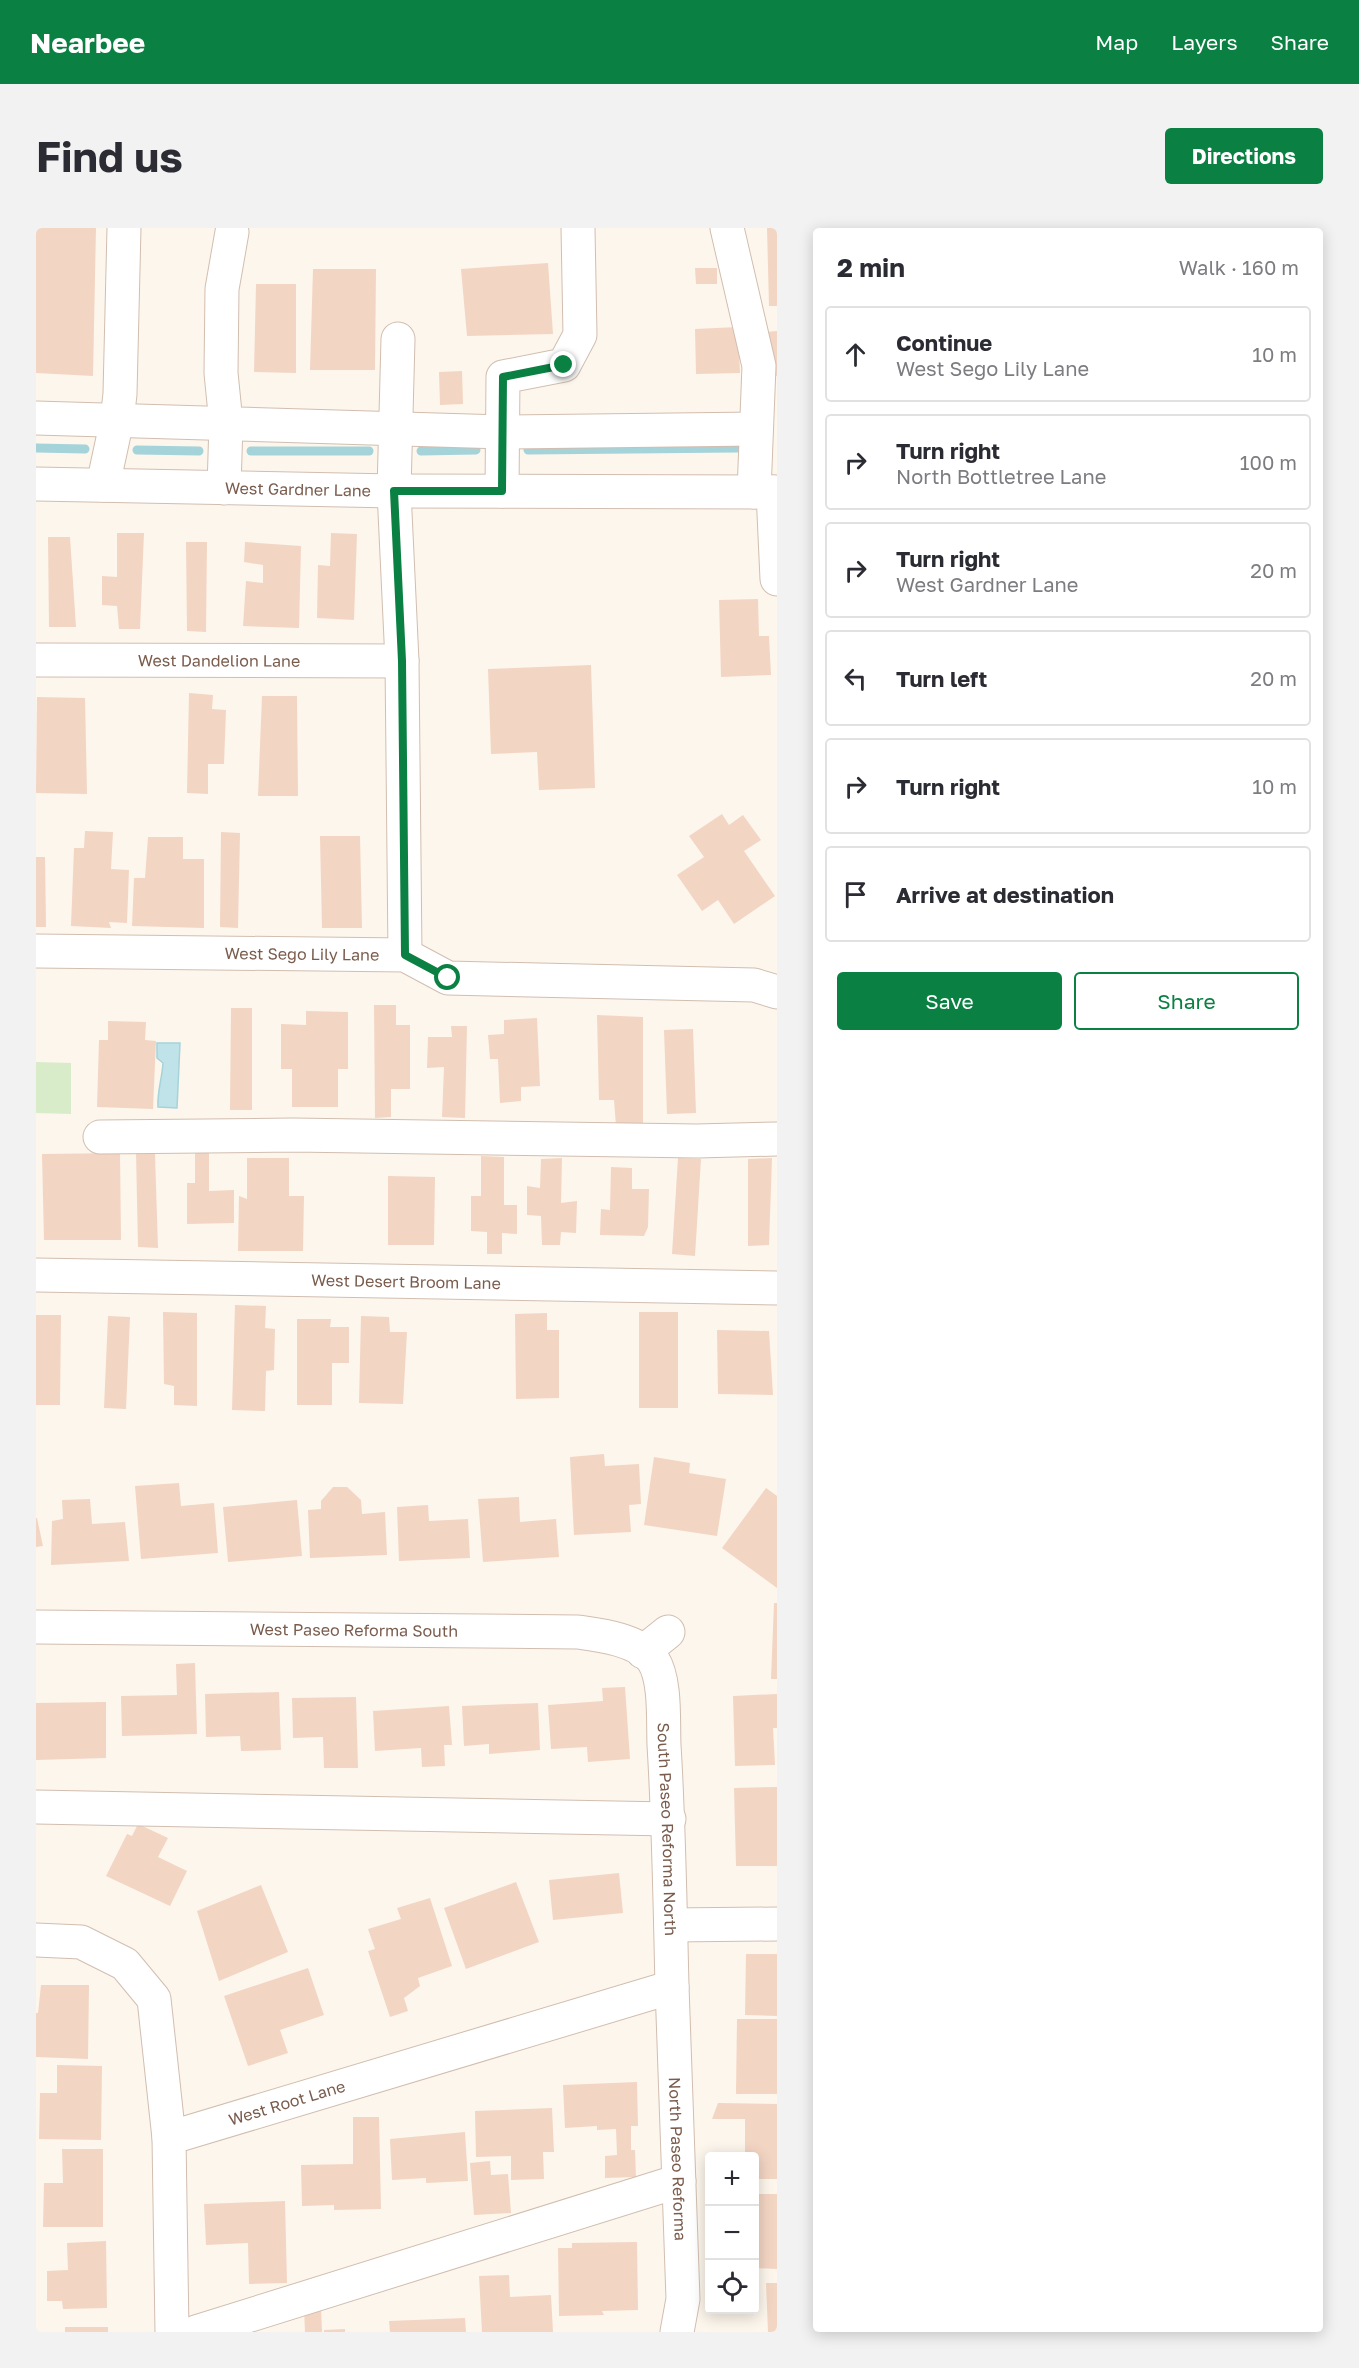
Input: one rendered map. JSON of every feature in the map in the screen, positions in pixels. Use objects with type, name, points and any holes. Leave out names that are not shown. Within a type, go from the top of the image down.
[{"type":"street","points":[[103,485],[117,420],[124,228]]},
{"type":"street","points":[[502,491],[503,377],[564,365],[580,335],[578,228]]},
{"type":"street","points":[[727,228],[759,366],[756,429],[768,492],[777,579]]},
{"type":"street","points":[[224,488],[226,423],[221,373],[222,289],[232,232]]},
{"type":"street","points":[[398,339],[394,491],[402,661],[405,955]]},
{"type":"street","points":[[36,418],[503,432],[756,429]]},
{"type":"street","name":"West Gardner Lane","points":[[36,484],[394,491],[768,492]]},
{"type":"street","name":"West Dandelion Lane","points":[[36,660],[402,661]]},
{"type":"street","name":"West Sego Lily Lane","points":[[36,951],[405,955],[448,978],[754,985],[777,992]]},
{"type":"street","points":[[100,1137],[293,1135],[697,1141],[777,1139]]},
{"type":"street","name":"West Desert Broom Lane","points":[[36,1275],[777,1288]]},
{"type":"street","name":"West Paseo Reforma South","points":[[36,1627],[578,1632],[608,1636],[632,1645],[651,1662]]},
{"type":"street","points":[[651,1662],[668,1632]]},
{"type":"street","name":"South Paseo Reforma North","points":[[651,1662],[669,1819],[672,1987]]},
{"type":"street","points":[[36,1807],[669,1819]]},
{"type":"street","points":[[671,1925],[777,1924]]},
{"type":"street","points":[[36,1940],[81,1942],[125,1964],[154,1999],[170,2138],[172,2332]]},
{"type":"street","name":"West Root Lane","points":[[170,2138],[672,1987]]},
{"type":"street","name":"North Paseo Reforma","points":[[672,1987],[683,2299],[677,2332]]},
{"type":"street","points":[[196,2332],[679,2181]]},
{"type":"green space","points":[[36,1062],[71,1063],[71,1114],[36,1113]]},
{"type":"water","points":[[157,1043],[180,1043],[177,1108],[158,1107],[163,1063],[157,1058]]},
{"type":"building","points":[[36,228],[96,228],[93,376],[36,373]]},
{"type":"building","points":[[767,228],[777,228],[777,306],[769,306]]},
{"type":"building","points":[[548,263],[553,334],[467,336],[461,269]]},
{"type":"building","points":[[695,268],[717,268],[717,284],[696,284]]},
{"type":"building","points":[[313,269],[376,269],[375,370],[310,370]]},
{"type":"building","points":[[256,284],[296,284],[296,373],[254,372]]},
{"type":"building","points":[[738,327],[740,373],[696,374],[695,329]]},
{"type":"building","points":[[777,331],[777,376],[770,376],[766,332]]},
{"type":"building","points":[[462,371],[463,404],[440,405],[439,372]]},
{"type":"building","points":[[117,533],[144,533],[140,629],[119,629],[117,606],[102,605],[102,576],[117,577]]},
{"type":"building","points":[[331,533],[357,534],[354,620],[317,618],[318,565],[330,566]]},
{"type":"building","points":[[48,537],[70,537],[76,627],[49,627]]},
{"type":"building","points":[[186,542],[207,542],[206,632],[187,631]]},
{"type":"building","points":[[245,542],[301,546],[299,628],[243,626],[246,581],[263,583],[263,565],[244,562]]},
{"type":"building","points":[[758,599],[759,636],[769,636],[771,675],[721,677],[719,600]]},
{"type":"building","points":[[591,665],[595,788],[539,790],[537,752],[491,754],[488,669]]},
{"type":"building","points":[[189,693],[213,695],[212,709],[226,710],[224,764],[208,764],[208,794],[187,793]]},
{"type":"building","points":[[262,696],[297,696],[298,796],[258,796]]},
{"type":"building","points":[[37,697],[85,698],[87,794],[36,793]]},
{"type":"building","points":[[722,814],[729,825],[743,815],[761,840],[744,851],[775,896],[734,924],[718,900],[702,911],[677,875],[704,857],[689,836]]},
{"type":"building","points":[[85,831],[113,832],[111,869],[129,870],[127,923],[109,922],[111,928],[71,926],[74,848],[84,848]]},
{"type":"building","points":[[221,832],[240,833],[238,928],[220,927]]},
{"type":"building","points":[[320,836],[360,836],[362,928],[322,928]]},
{"type":"building","points":[[148,837],[183,837],[183,859],[204,859],[204,928],[132,926],[134,878],[145,878]]},
{"type":"building","points":[[36,857],[45,857],[46,927],[36,927]]},
{"type":"building","points":[[374,1005],[396,1005],[396,1025],[410,1025],[410,1089],[391,1089],[391,1117],[375,1118]]},
{"type":"building","points":[[231,1008],[252,1008],[252,1110],[230,1110]]},
{"type":"building","points":[[306,1011],[348,1012],[348,1069],[338,1069],[338,1107],[292,1107],[292,1069],[281,1069],[281,1024],[306,1025]]},
{"type":"building","points":[[597,1015],[643,1017],[643,1126],[616,1126],[614,1100],[599,1100]]},
{"type":"building","points":[[537,1018],[540,1086],[521,1087],[521,1101],[500,1103],[498,1059],[490,1059],[488,1035],[504,1034],[504,1020]]},
{"type":"building","points":[[108,1021],[146,1022],[145,1040],[156,1041],[153,1109],[97,1107],[99,1040],[108,1040]]},
{"type":"building","points":[[451,1026],[467,1026],[465,1118],[442,1117],[444,1067],[427,1068],[428,1037],[452,1037]]},
{"type":"building","points":[[693,1029],[696,1113],[667,1114],[664,1030]]},
{"type":"building","points":[[195,1147],[209,1147],[209,1191],[234,1190],[234,1223],[187,1224],[187,1183],[195,1183]]},
{"type":"building","points":[[136,1152],[155,1154],[158,1248],[138,1247]]},
{"type":"building","points":[[120,1153],[121,1240],[44,1240],[42,1154]]},
{"type":"building","points":[[481,1156],[504,1157],[504,1205],[517,1205],[517,1234],[502,1233],[502,1254],[487,1254],[487,1232],[471,1231],[471,1196],[481,1196]]},
{"type":"building","points":[[247,1158],[289,1158],[289,1196],[304,1196],[303,1251],[238,1251],[239,1196],[247,1199]]},
{"type":"building","points":[[562,1158],[561,1203],[577,1201],[576,1233],[561,1232],[560,1245],[542,1245],[541,1216],[527,1215],[527,1186],[540,1188],[541,1159]]},
{"type":"building","points":[[678,1158],[701,1159],[695,1256],[672,1254]]},
{"type":"building","points":[[772,1158],[769,1245],[748,1246],[748,1159]]},
{"type":"building","points":[[611,1167],[632,1168],[632,1189],[649,1189],[648,1227],[644,1236],[600,1235],[601,1209],[610,1210]]},
{"type":"building","points":[[388,1176],[435,1177],[434,1245],[388,1245]]},
{"type":"building","points":[[235,1305],[266,1306],[265,1328],[275,1329],[274,1370],[266,1371],[265,1411],[232,1410]]},
{"type":"building","points":[[163,1312],[197,1313],[197,1406],[174,1405],[174,1386],[164,1384]]},
{"type":"building","points":[[639,1312],[678,1312],[678,1408],[639,1408]]},
{"type":"building","points":[[547,1313],[547,1330],[559,1330],[559,1398],[516,1399],[515,1314]]},
{"type":"building","points":[[36,1315],[61,1315],[60,1405],[36,1405]]},
{"type":"building","points":[[108,1316],[130,1317],[126,1409],[104,1408]]},
{"type":"building","points":[[361,1316],[389,1317],[390,1332],[407,1332],[403,1404],[359,1403]]},
{"type":"building","points":[[297,1319],[331,1319],[330,1327],[349,1327],[349,1363],[332,1363],[332,1405],[297,1405]]},
{"type":"building","points":[[717,1330],[769,1331],[773,1395],[718,1394]]},
{"type":"building","points":[[604,1454],[605,1466],[639,1464],[641,1504],[629,1505],[631,1532],[574,1535],[570,1457]]},
{"type":"building","points":[[654,1457],[690,1463],[689,1473],[726,1479],[717,1536],[644,1525]]},
{"type":"building","points":[[179,1483],[181,1506],[214,1503],[218,1553],[141,1559],[135,1486]]},
{"type":"building","points":[[333,1487],[347,1487],[361,1500],[362,1514],[385,1512],[387,1555],[310,1558],[308,1510],[321,1509],[321,1501]]},
{"type":"building","points":[[766,1488],[777,1496],[777,1588],[722,1548]]},
{"type":"building","points":[[519,1497],[520,1522],[556,1519],[559,1557],[483,1562],[478,1499]]},
{"type":"building","points":[[90,1499],[92,1524],[125,1522],[129,1561],[51,1565],[52,1521],[63,1519],[62,1500]]},
{"type":"building","points":[[297,1500],[302,1556],[228,1562],[223,1507]]},
{"type":"building","points":[[428,1505],[429,1521],[468,1519],[470,1558],[399,1561],[397,1507]]},
{"type":"building","points":[[36,1518],[43,1546],[36,1547]]},
{"type":"building","points":[[774,1603],[777,1603],[777,1679],[771,1679]]},
{"type":"building","points":[[195,1663],[197,1734],[122,1736],[121,1696],[177,1695],[176,1664]]},
{"type":"building","points":[[625,1687],[630,1759],[588,1762],[587,1747],[551,1749],[548,1705],[603,1701],[602,1688]]},
{"type":"building","points":[[279,1692],[281,1750],[241,1751],[240,1736],[206,1737],[205,1694]]},
{"type":"building","points":[[777,1694],[777,1728],[773,1728],[775,1765],[735,1766],[733,1696]]},
{"type":"building","points":[[356,1697],[358,1768],[324,1768],[323,1737],[293,1738],[292,1698]]},
{"type":"building","points":[[106,1702],[106,1758],[36,1760],[36,1703]]},
{"type":"building","points":[[538,1703],[540,1750],[489,1754],[489,1744],[464,1746],[462,1706]]},
{"type":"building","points":[[449,1706],[452,1745],[444,1745],[445,1766],[422,1767],[421,1748],[375,1751],[373,1711]]},
{"type":"building","points":[[777,1787],[777,1866],[736,1866],[734,1788]]},
{"type":"building","points":[[138,1824],[168,1838],[158,1857],[187,1871],[170,1906],[106,1876],[127,1834],[132,1836]]},
{"type":"building","points":[[619,1873],[623,1913],[553,1920],[549,1880]]},
{"type":"building","points":[[516,1882],[539,1942],[466,1969],[444,1908]]},
{"type":"building","points":[[261,1885],[288,1952],[219,1981],[197,1911]]},
{"type":"building","points":[[430,1898],[452,1966],[418,1978],[420,1986],[404,1998],[408,2011],[390,2017],[368,1951],[375,1949],[368,1929],[401,1919],[397,1908]]},
{"type":"building","points":[[746,1954],[777,1954],[777,2016],[745,2015]]},
{"type":"building","points":[[308,1968],[324,2015],[280,2030],[288,2053],[248,2066],[224,1996]]},
{"type":"building","points":[[41,1985],[89,1985],[88,2059],[36,2057],[36,2013],[38,2013]]},
{"type":"building","points":[[737,2019],[777,2019],[777,2094],[736,2094]]},
{"type":"building","points":[[57,2065],[102,2066],[101,2140],[39,2139],[40,2093],[57,2093]]},
{"type":"building","points":[[637,2082],[638,2126],[631,2126],[631,2150],[635,2150],[636,2177],[605,2178],[605,2156],[617,2155],[616,2129],[597,2130],[597,2126],[565,2128],[563,2085]]},
{"type":"building","points":[[718,2103],[777,2104],[777,2179],[759,2179],[759,2152],[745,2152],[745,2119],[712,2119]]},
{"type":"building","points":[[552,2108],[554,2152],[543,2152],[544,2179],[511,2180],[511,2156],[476,2157],[475,2111]]},
{"type":"building","points":[[353,2117],[379,2117],[381,2209],[334,2210],[334,2205],[302,2206],[301,2165],[353,2164]]},
{"type":"building","points":[[465,2132],[468,2181],[426,2183],[426,2178],[392,2180],[390,2139]]},
{"type":"building","points":[[62,2149],[103,2149],[103,2227],[43,2227],[44,2183],[63,2183]]},
{"type":"building","points":[[490,2161],[491,2175],[508,2174],[511,2213],[474,2215],[470,2163]]},
{"type":"building","points":[[759,2194],[777,2194],[777,2269],[759,2268]]},
{"type":"building","points":[[285,2201],[287,2283],[249,2284],[248,2243],[206,2245],[204,2204]]},
{"type":"building","points":[[106,2241],[107,2308],[63,2309],[62,2301],[47,2301],[47,2271],[68,2270],[67,2243]]},
{"type":"building","points":[[637,2242],[638,2310],[602,2311],[604,2315],[559,2316],[558,2248],[572,2248],[572,2243]]},
{"type":"building","points":[[509,2275],[510,2297],[551,2295],[553,2332],[482,2332],[479,2276]]},
{"type":"building","points":[[766,2283],[777,2283],[777,2332],[768,2332]]},
{"type":"building","points":[[321,2308],[322,2332],[305,2332],[304,2309]]},
{"type":"building","points":[[465,2318],[466,2332],[390,2332],[389,2321]]},
{"type":"building","points":[[65,2327],[108,2327],[108,2332],[65,2332]]},
{"type":"building","points":[[345,2329],[345,2332],[324,2332],[324,2330]]},
{"type":"waterway","points":[[36,448],[85,449]]},
{"type":"waterway","points":[[528,450],[737,448]]},
{"type":"waterway","points":[[137,450],[199,451]]},
{"type":"waterway","points":[[421,451],[476,450]]},
{"type":"waterway","points":[[251,451],[369,451]]},
{"type":"route","points":[[448,978],[405,955],[402,661],[394,491],[502,491],[503,377],[564,365]]}]
